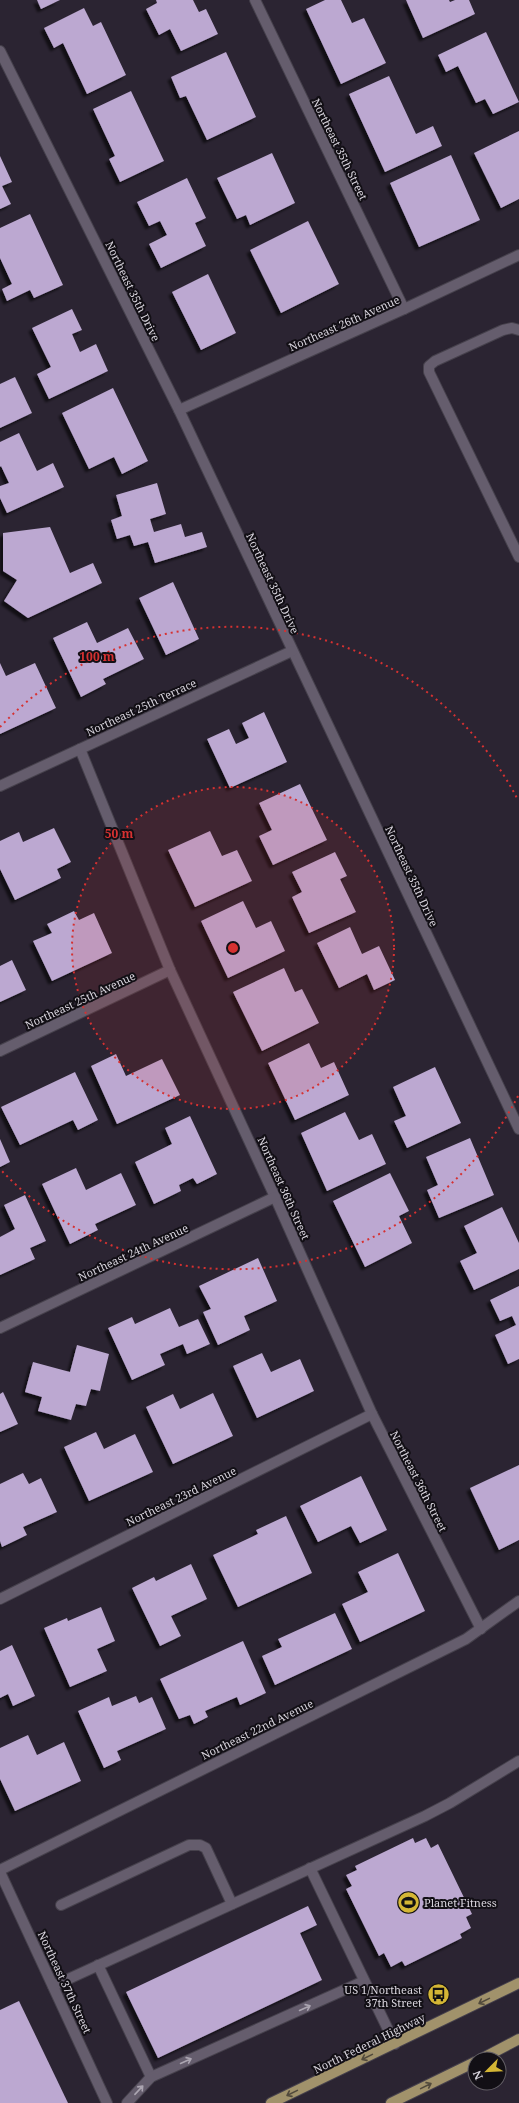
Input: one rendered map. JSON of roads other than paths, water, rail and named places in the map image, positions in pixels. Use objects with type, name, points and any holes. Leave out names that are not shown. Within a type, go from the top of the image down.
[{"type":"main road","name":"North Federal Highway","points":[[271,2103],[519,1983]]},
{"type":"main road","points":[[496,2051],[519,2039]]},
{"type":"main road","points":[[391,2103],[467,2066]]},
{"type":"street","name":"Northeast 35th Street","points":[[255,0],[404,309]]},
{"type":"street","name":"Northeast 35th Drive","points":[[0,51],[179,410],[519,1129]]},
{"type":"street","name":"Northeast 26th Avenue","points":[[179,410],[404,309],[519,254]]},
{"type":"street","points":[[519,330],[512,328],[503,330],[435,361],[429,366],[429,372],[519,557]]},
{"type":"street","name":"Northeast 25th Terrace","points":[[0,786],[292,651]]},
{"type":"street","name":"Northeast 36th Street","points":[[80,749],[170,970],[275,1197],[372,1414],[481,1629]]},
{"type":"street","name":"Northeast 25th Avenue","points":[[0,1052],[170,970]]},
{"type":"street","name":"Northeast 24th Avenue","points":[[0,1328],[275,1197]]},
{"type":"street","name":"Northeast 23rd Avenue","points":[[0,1599],[372,1414]]},
{"type":"street","name":"Northeast 22nd Avenue","points":[[0,1871],[466,1639],[519,1601]]},
{"type":"street","points":[[53,1986],[450,1803],[519,1761]]},
{"type":"street","points":[[62,1905],[189,1845],[200,1845],[206,1848],[232,1904]]},
{"type":"street","points":[[310,1868],[394,2044]]},
{"type":"street","name":"Northeast 37th Street","points":[[0,1871],[107,2103]]},
{"type":"street","points":[[98,1965],[151,2077]]},
{"type":"street","points":[[127,2103],[151,2077],[364,1981]]},
{"type":"place","name":"Planet Fitness","points":[[409,1902]]},
{"type":"place","name":"US 1/Northeast 37th Street","points":[[438,1995]]}]
